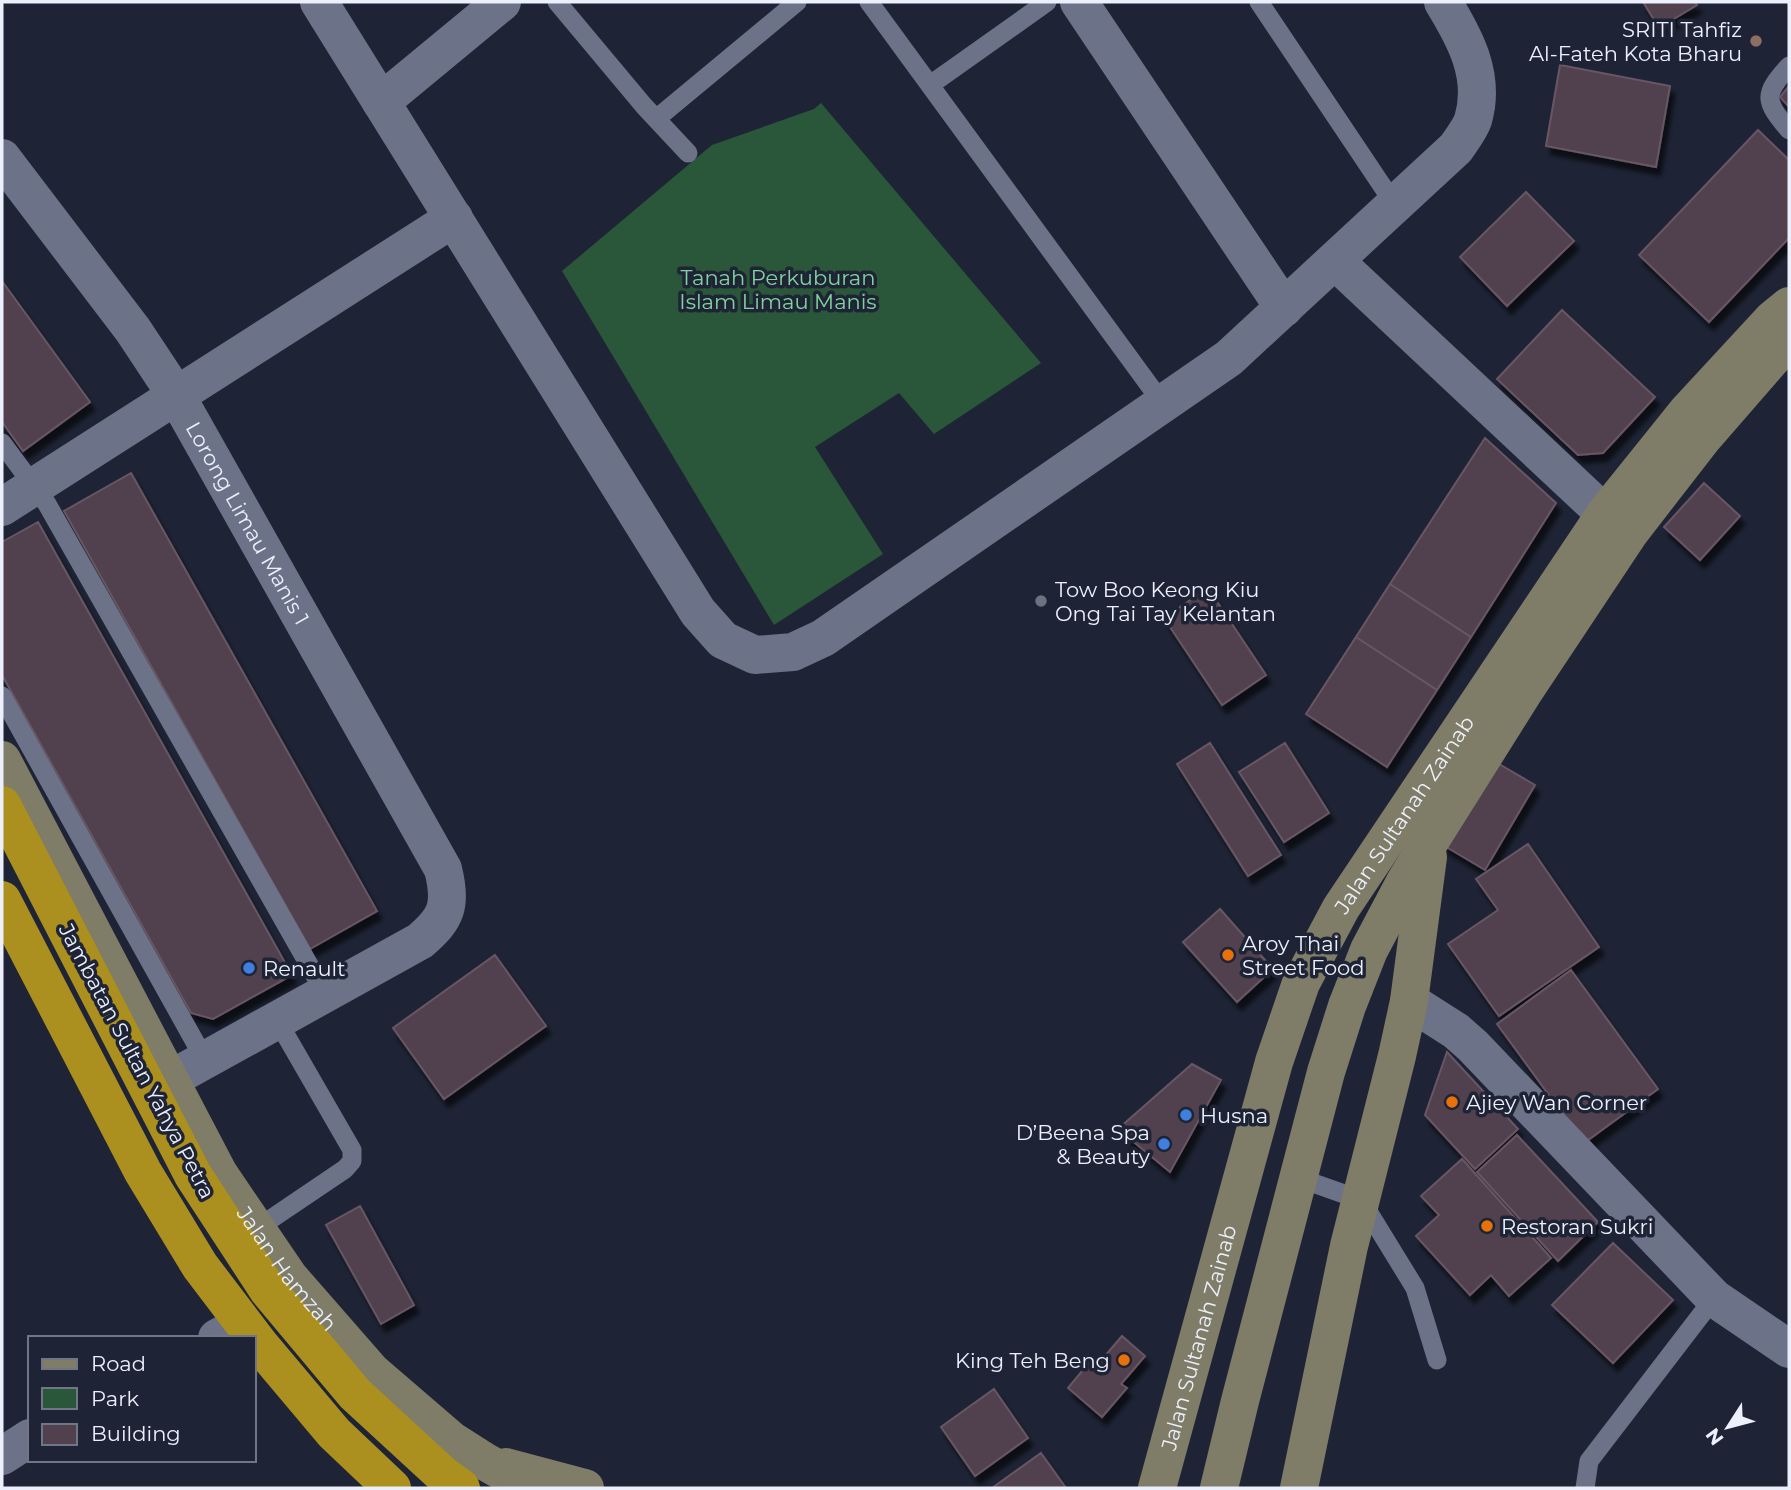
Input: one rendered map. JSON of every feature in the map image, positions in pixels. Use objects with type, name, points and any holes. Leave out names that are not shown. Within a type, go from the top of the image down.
[{"type":"highway","name":"Jambatan Sultan Yahya Petra","points":[[2,804],[193,1175],[268,1290],[355,1394],[443,1475],[472,1475]]},
{"type":"highway","name":"Jambatan Sultan Yahya Petra","points":[[2,900],[143,1172],[200,1266],[253,1336]]},
{"type":"highway","name":"Jambatan Sultan Yahya Petra","points":[[256,1340],[334,1433],[392,1488]]},
{"type":"main road","name":"Jalan Sultanah Zainab","points":[[1157,1488],[1274,1062],[1301,983],[1341,908],[1605,514],[1687,412],[1773,319],[1789,306]]},
{"type":"main road","name":"Jalan Sultanah Zainab","points":[[1219,1488],[1326,1072],[1365,961],[1405,882],[1430,841],[1525,690],[1630,532],[1702,439],[1789,339]]},
{"type":"main road","name":"Jalan Hamzah","points":[[2,760],[219,1174],[289,1277],[372,1372],[451,1440],[472,1475],[531,1488]]},
{"type":"main road","points":[[1299,1488],[1349,1246],[1409,1001],[1430,841]]},
{"type":"main road","points":[[2,938],[128,1180],[226,1336]]},
{"type":"main road","points":[[256,1364],[371,1488]]},
{"type":"main road","points":[[1238,1488],[1240,1401]]},
{"type":"main road","points":[[1140,1488],[1170,1442]]},
{"type":"main road","points":[[472,1475],[585,1488]]},
{"type":"street","points":[[319,2],[698,612],[723,640],[755,655],[793,652],[823,638],[1229,358],[1456,148],[1473,121],[1478,89],[1473,59],[1443,2]]},
{"type":"street","points":[[381,102],[502,2]]},
{"type":"street","points":[[1079,2],[1283,308]]},
{"type":"street","name":"Lorong Limau Manis 1","points":[[2,158],[132,330],[176,395],[443,869],[448,888],[446,911],[435,928],[420,942],[326,993]]},
{"type":"street","points":[[2,507],[454,218]]},
{"type":"street","points":[[1335,261],[1605,514]]},
{"type":"street","points":[[169,1080],[326,993]]},
{"type":"street","points":[[1409,1001],[1473,1046],[1714,1298],[1789,1349]]},
{"type":"street","points":[[2,1456],[28,1439]]},
{"type":"lane","points":[[557,2],[688,153]]},
{"type":"lane","points":[[656,119],[797,2]]},
{"type":"lane","points":[[869,2],[1163,404]]},
{"type":"lane","points":[[930,85],[1047,2]]},
{"type":"lane","points":[[1259,2],[1395,205]]},
{"type":"lane","points":[[1789,66],[1775,82],[1769,97],[1775,113],[1789,130]]},
{"type":"lane","points":[[2,443],[47,504],[326,993]]},
{"type":"lane","points":[[2,696],[205,1060]]},
{"type":"lane","points":[[256,1230],[345,1169],[352,1161],[352,1150],[277,1020]]},
{"type":"lane","points":[[1299,1178],[1361,1200],[1415,1289],[1437,1360]]},
{"type":"lane","points":[[1585,1488],[1589,1461],[1714,1298]]},
{"type":"green space","name":"Tanah Perkuburan Islam Limau Manis","points":[[821,103],[1041,363],[934,434],[899,393],[815,447],[883,554],[774,625],[562,271],[712,145],[814,109]]},
{"type":"building","points":[[1643,2],[1695,2],[1697,5],[1659,28]]},
{"type":"building","points":[[1560,65],[1670,86],[1656,167],[1546,146]]},
{"type":"building","points":[[1789,86],[1789,107],[1780,97]]},
{"type":"building","points":[[1758,130],[1789,160],[1789,238],[1709,322],[1639,255]]},
{"type":"building","points":[[1526,192],[1574,241],[1507,306],[1460,257]]},
{"type":"building","points":[[2,281],[90,402],[23,451],[2,422]]},
{"type":"building","points":[[1562,310],[1655,397],[1603,453],[1578,455],[1497,379]]},
{"type":"building","points":[[1485,438],[1556,503],[1471,637],[1390,584]]},
{"type":"building","points":[[131,473],[377,911],[310,949],[64,511]]},
{"type":"building","points":[[1704,483],[1740,516],[1700,560],[1664,527]]},
{"type":"building","points":[[38,522],[292,975],[213,1019],[191,1013],[2,675],[2,542]]},
{"type":"building","points":[[1390,584],[1471,637],[1437,690],[1356,637]]},
{"type":"building","points":[[1208,588],[1266,675],[1222,705],[1164,618]]},
{"type":"building","points":[[1356,637],[1437,690],[1387,767],[1306,714]]},
{"type":"building","points":[[1210,743],[1281,855],[1248,876],[1177,764]]},
{"type":"building","points":[[1285,743],[1329,813],[1284,842],[1239,772]]},
{"type":"building","points":[[1494,761],[1535,785],[1485,870],[1443,845]]},
{"type":"building","points":[[1528,844],[1599,947],[1499,1016],[1448,944],[1498,910],[1476,879]]},
{"type":"building","name":"Aroy Thai Street Food","points":[[1220,909],[1273,969],[1237,1002],[1183,942]]},
{"type":"building","points":[[495,955],[546,1026],[444,1099],[393,1028]]},
{"type":"building","points":[[1571,970],[1658,1089],[1584,1143],[1497,1024]]},
{"type":"building","points":[[1447,1052],[1518,1129],[1475,1169],[1425,1115]]},
{"type":"building","points":[[1192,1064],[1221,1080],[1170,1172],[1118,1129]]},
{"type":"building","points":[[1517,1135],[1598,1222],[1558,1261],[1477,1172]]},
{"type":"building","points":[[1462,1159],[1551,1258],[1509,1296],[1491,1275],[1470,1295],[1416,1236],[1439,1215],[1421,1196]]},
{"type":"building","points":[[360,1206],[414,1305],[381,1324],[326,1225]]},
{"type":"building","points":[[1613,1243],[1673,1300],[1613,1363],[1552,1305]]},
{"type":"building","points":[[1122,1336],[1145,1356],[1121,1384],[1127,1388],[1102,1417],[1068,1388],[1093,1358],[1099,1363]]},
{"type":"building","points":[[994,1389],[1028,1438],[975,1476],[941,1427]]},
{"type":"building","points":[[1041,1453],[1066,1488],[992,1488]]},
{"type":"place","name":"SRITI Tahfiz Al-Fateh Kota Bharu","points":[[1756,41]]},
{"type":"place","name":"Tow Boo Keong Kiu Ong Tai Tay Kelantan","points":[[1041,601]]},
{"type":"place","name":"Aroy Thai Street Food","points":[[1228,955]]},
{"type":"place","name":"Renault","points":[[249,968]]},
{"type":"place","name":"Ajiey Wan Corner","points":[[1452,1102]]},
{"type":"place","name":"Husna","points":[[1186,1115]]},
{"type":"place","name":"D’Beena Spa & Beauty","points":[[1164,1144]]},
{"type":"place","name":"Restoran Sukri","points":[[1487,1226]]},
{"type":"place","name":"King Teh Beng","points":[[1124,1360]]}]
